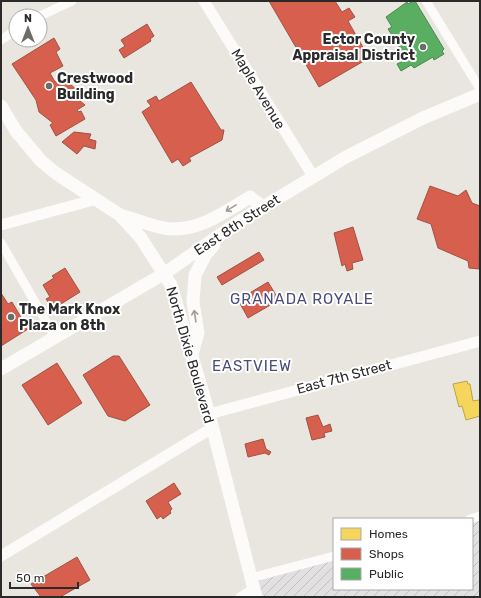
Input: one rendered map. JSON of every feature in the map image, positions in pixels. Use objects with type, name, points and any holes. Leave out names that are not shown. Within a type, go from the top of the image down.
[{"type":"main road","name":"East 8th Street","points":[[1,370],[165,273],[263,207],[313,176],[388,135],[480,94]]},
{"type":"main road","name":"North Dixie Boulevard","points":[[1,106],[16,131],[41,161],[57,174],[120,215],[141,238],[165,273],[178,305],[209,414],[254,588]]},
{"type":"main road","points":[[120,215],[171,229],[190,228],[206,223],[250,197],[263,207]]},
{"type":"main road","points":[[192,354],[198,333],[193,302],[195,275],[206,254],[226,232]]},
{"type":"street","points":[[48,12],[72,1]]},
{"type":"street","name":"Maple Avenue","points":[[204,1],[313,176]]},
{"type":"street","points":[[426,1],[480,89]]},
{"type":"street","points":[[1,225],[97,199]]},
{"type":"street","points":[[1,243],[55,337]]},
{"type":"street","name":"East 7th Street","points":[[209,414],[480,341]]},
{"type":"street","points":[[1,556],[212,428]]},
{"type":"street","points":[[240,597],[254,588],[333,556]]},
{"type":"shaded area","points":[[480,515],[480,597],[255,597],[250,578],[333,555],[333,590],[473,590],[473,518]]},
{"type":"building: Homes","points":[[467,381],[468,384],[470,384],[473,401],[479,400],[480,402],[480,416],[466,420],[462,406],[459,407],[453,384]]},
{"type":"building: Shops","points":[[269,1],[335,1],[342,12],[349,8],[355,17],[348,21],[369,58],[319,87]]},
{"type":"building: Shops","points":[[147,24],[154,36],[150,39],[151,41],[124,58],[119,50],[125,46],[121,40]]},
{"type":"building: Shops","name":"Crestwood Building","points":[[54,38],[60,49],[56,52],[63,66],[50,73],[55,82],[63,78],[77,90],[80,101],[85,105],[77,110],[78,112],[81,111],[85,119],[56,136],[50,125],[53,123],[39,112],[36,100],[12,64],[38,48],[48,48],[48,42]]},
{"type":"building: Shops","points":[[191,82],[221,130],[224,130],[222,140],[189,158],[191,161],[183,166],[178,159],[172,163],[142,112],[151,106],[147,101],[156,96],[159,101]]},
{"type":"building: Shops","points":[[74,132],[91,134],[89,139],[96,141],[95,149],[84,146],[77,154],[62,142]]},
{"type":"building: Shops","points":[[430,186],[458,196],[466,190],[472,203],[480,206],[479,269],[469,268],[468,261],[438,248],[431,224],[417,219]]},
{"type":"building: Shops","points":[[353,227],[363,260],[352,263],[353,269],[347,271],[345,264],[342,266],[334,233]]},
{"type":"building: Shops","points":[[259,252],[264,260],[222,285],[217,277]]},
{"type":"building: Shops","points":[[65,268],[80,292],[53,309],[46,299],[50,297],[43,285],[54,278],[52,276]]},
{"type":"building: Shops","points":[[268,282],[279,300],[248,318],[238,300]]},
{"type":"building: Shops","name":"The Mark Knox Plaza on 8th","points":[[1,293],[8,304],[12,302],[28,329],[1,346]]},
{"type":"building: Shops","points":[[113,356],[119,356],[150,405],[125,421],[108,416],[83,375]]},
{"type":"building: Shops","points":[[57,363],[82,403],[48,425],[22,385]]},
{"type":"building: Shops","points":[[318,415],[323,427],[330,424],[332,431],[324,433],[325,437],[312,440],[306,418]]},
{"type":"building: Shops","points":[[263,439],[266,449],[271,452],[269,455],[265,453],[248,457],[245,444]]},
{"type":"building: Shops","points":[[174,483],[181,494],[168,502],[172,509],[170,511],[171,513],[163,519],[161,516],[157,519],[146,501]]},
{"type":"building: Shops","points":[[77,557],[90,580],[60,597],[41,597],[31,584]]},
{"type":"building: Public","points":[[415,1],[444,49],[442,51],[444,54],[434,60],[433,57],[414,68],[411,65],[401,71],[397,64],[407,59],[388,29],[392,27],[386,17],[407,2],[408,4]]},
{"type":"place","name":"Ector County Appraisal District","points":[[423,47]]},
{"type":"place","name":"Crestwood Building","points":[[49,86]]},
{"type":"place","name":"The Mark Knox Plaza on 8th","points":[[11,317]]},
{"type":"district","name":"GRANADA ROYALE","points":[[302,299]]},
{"type":"district","name":"EASTVIEW","points":[[252,366]]}]
